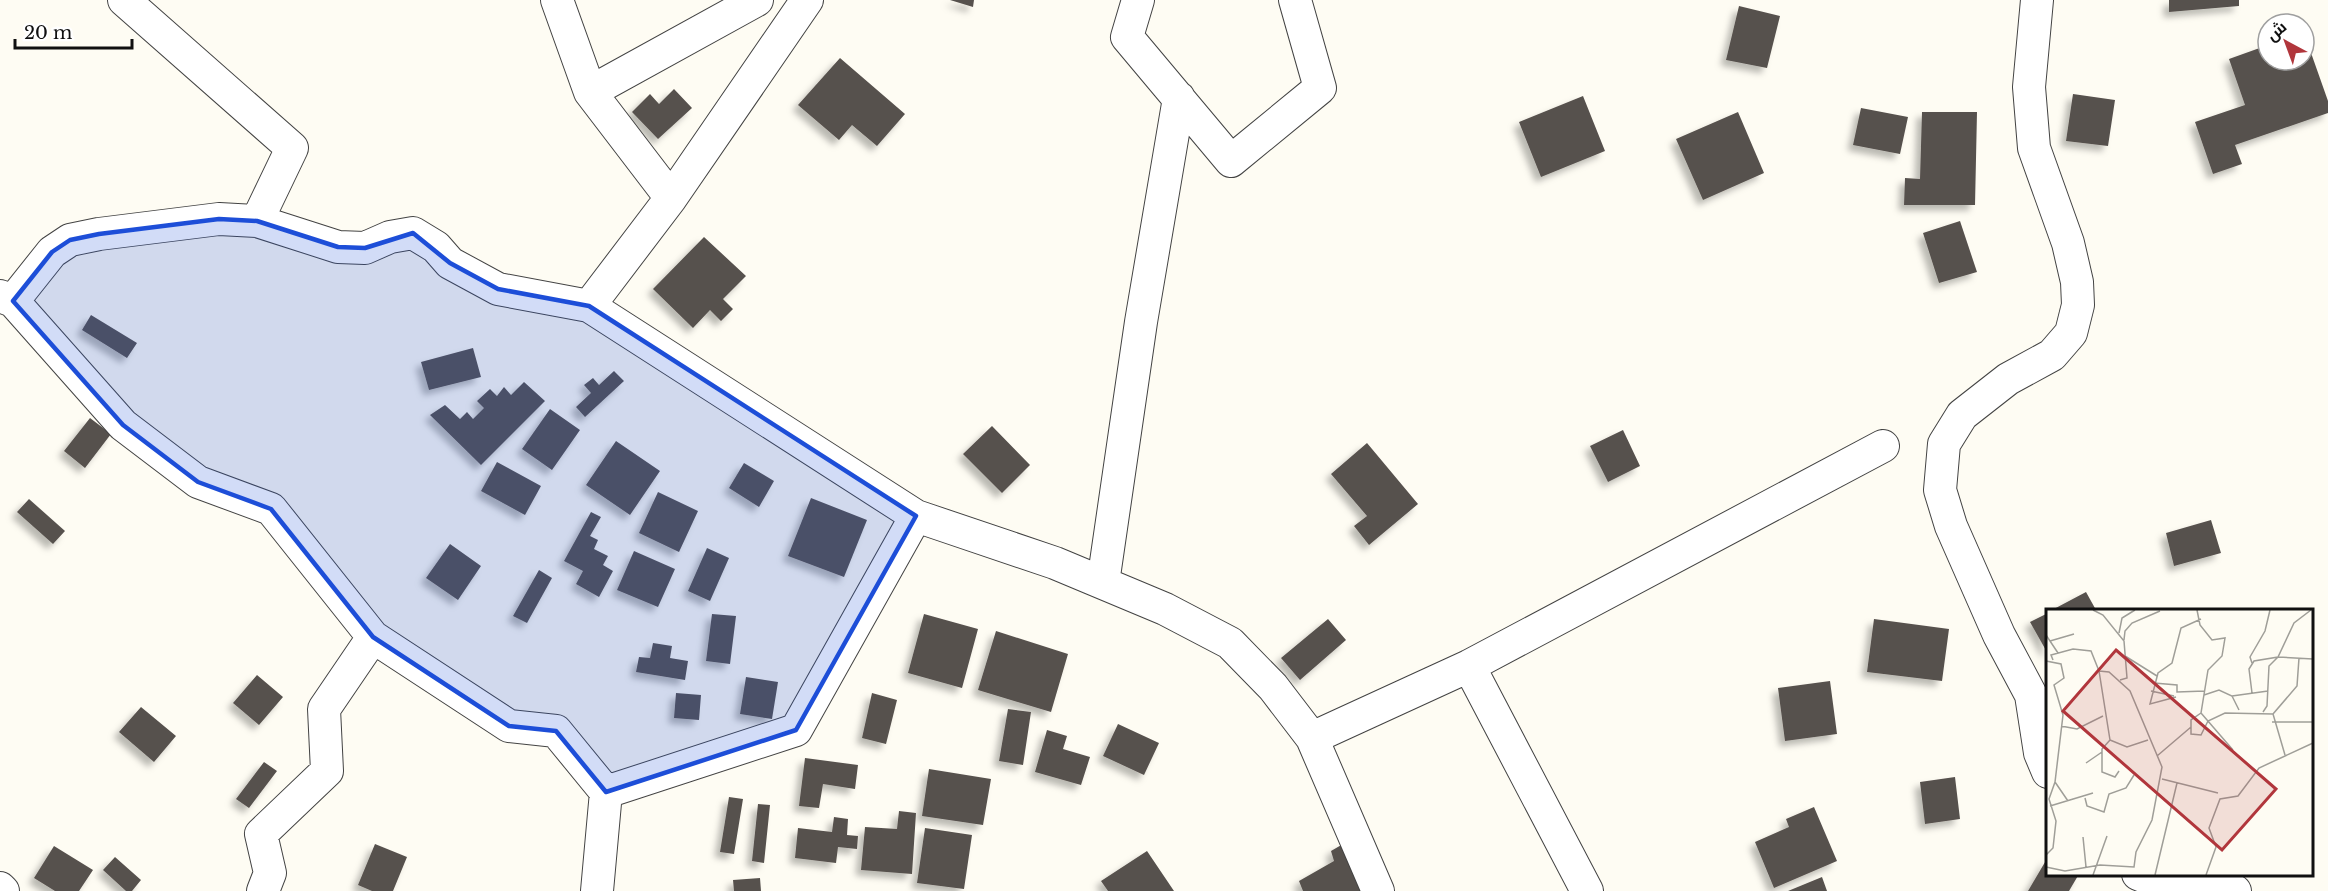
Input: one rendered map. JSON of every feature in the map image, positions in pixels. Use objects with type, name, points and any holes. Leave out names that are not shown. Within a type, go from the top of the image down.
[{"type":"street","points":[[124,0],[292,148],[257,221]]},
{"type":"street","points":[[557,0],[590,92],[671,198]]},
{"type":"street","points":[[590,92],[757,0]]},
{"type":"street","points":[[589,306],[671,198],[807,0]]},
{"type":"street","points":[[1138,0],[1127,37],[1231,161],[1320,88],[1295,0]]},
{"type":"street","points":[[2037,0],[2029,87],[2034,148],[2068,243],[2077,282],[2078,306],[2071,333],[2052,355],[2008,379],[1962,415],[1944,444],[1940,490],[1960,548],[1999,635],[2031,695],[2040,753],[2046,767]]},
{"type":"street","points":[[1103,583],[1141,322],[1179,98]]},
{"type":"street","points":[[597,891],[606,792],[556,731],[509,726],[373,637],[270,509],[198,482],[123,425],[7,298],[52,252],[70,240],[99,234],[219,219],[257,221],[338,247],[365,248],[390,237],[413,233],[436,247],[450,263],[498,289],[589,306],[916,516],[1054,563],[1165,609],[1230,644],[1273,687],[1312,738],[1378,891]]},
{"type":"street","points":[[1312,738],[1469,666],[1883,446]]},
{"type":"street","points":[[606,792],[796,730],[916,516]]},
{"type":"street","points":[[264,891],[270,873],[261,834],[327,771],[324,709],[373,637]]},
{"type":"street","points":[[1469,666],[1587,891]]},
{"type":"street","points":[[2143,876],[2169,887],[2235,891]]},
{"type":"highlighted area","points":[[219,219],[257,221],[338,247],[365,248],[413,233],[450,263],[498,289],[589,306],[916,516],[796,730],[606,792],[556,731],[509,726],[373,637],[271,509],[198,482],[123,425],[13,301],[52,252],[70,240],[99,234]]},
{"type":"building","points":[[950,0],[974,0],[973,7]]},
{"type":"building","points":[[2169,0],[2239,0],[2239,6],[2169,12]]},
{"type":"building","points":[[1739,6],[1780,16],[1767,68],[1726,60]]},
{"type":"building","points":[[2256,49],[2256,72],[2316,72],[2316,67],[2328,101],[2328,113],[2235,145],[2242,164],[2213,174],[2195,122],[2245,105],[2229,59]]},
{"type":"building","points":[[840,58],[905,114],[877,146],[852,125],[839,140],[798,105]]},
{"type":"building","points":[[674,89],[692,108],[658,139],[632,112],[650,94],[659,104]]},
{"type":"building","points":[[2073,94],[2115,100],[2108,146],[2066,141]]},
{"type":"building","points":[[1583,96],[1605,151],[1541,177],[1519,122]]},
{"type":"building","points":[[1861,108],[1908,117],[1900,154],[1853,145]]},
{"type":"building","points":[[1738,112],[1764,173],[1703,200],[1676,139]]},
{"type":"building","points":[[1922,112],[1977,112],[1975,205],[1904,205],[1905,178],[1920,179]]},
{"type":"building","points":[[1960,221],[1977,272],[1939,283],[1923,233]]},
{"type":"building","points":[[704,237],[746,276],[723,299],[733,309],[721,321],[710,310],[693,328],[653,289]]},
{"type":"building","points":[[91,315],[137,343],[127,358],[82,330]]},
{"type":"building","points":[[473,348],[481,377],[429,390],[421,362]]},
{"type":"building","points":[[614,371],[624,381],[585,417],[576,407],[591,393],[584,385],[593,378],[599,385]]},
{"type":"building","points":[[524,382],[545,401],[481,465],[430,415],[445,405],[460,419],[467,412],[473,419],[484,408],[477,401],[490,389],[497,396],[504,387],[511,395]]},
{"type":"building","points":[[550,409],[580,430],[552,470],[522,449]]},
{"type":"building","points":[[90,418],[111,434],[85,468],[64,451]]},
{"type":"building","points":[[992,426],[1030,465],[1002,493],[963,454]]},
{"type":"building","points":[[1623,430],[1640,466],[1608,482],[1590,446]]},
{"type":"building","points":[[616,441],[660,471],[630,515],[586,485]]},
{"type":"building","points":[[1367,443],[1418,504],[1369,545],[1354,526],[1367,516],[1331,474]]},
{"type":"building","points":[[497,462],[541,486],[525,515],[481,491]]},
{"type":"building","points":[[744,463],[774,481],[759,507],[729,488]]},
{"type":"building","points":[[658,492],[698,511],[679,552],[639,533]]},
{"type":"building","points":[[811,498],[867,520],[844,577],[788,556]]},
{"type":"building","points":[[29,499],[65,531],[53,544],[17,512]]},
{"type":"building","points":[[591,512],[601,517],[590,536],[598,540],[594,549],[608,556],[603,565],[613,571],[599,597],[576,584],[583,571],[564,561]]},
{"type":"building","points":[[2211,520],[2221,553],[2174,566],[2166,533]]},
{"type":"building","points":[[450,544],[481,566],[458,600],[426,578]]},
{"type":"building","points":[[707,548],[729,558],[710,601],[688,591]]},
{"type":"building","points":[[634,551],[675,569],[658,607],[617,590]]},
{"type":"building","points":[[539,570],[552,578],[527,623],[513,616]]},
{"type":"building","points":[[2086,592],[2095,609],[2054,609]]},
{"type":"building","points":[[712,614],[736,616],[730,664],[706,661]]},
{"type":"building","points":[[924,614],[978,629],[962,688],[908,673]]},
{"type":"building","points":[[2046,614],[2046,650],[2030,622]]},
{"type":"building","points":[[1328,619],[1346,640],[1300,680],[1281,658]]},
{"type":"building","points":[[1874,619],[1949,629],[1942,681],[1867,672]]},
{"type":"building","points":[[996,631],[1068,654],[1051,712],[978,690]]},
{"type":"building","points":[[653,643],[672,646],[670,658],[688,661],[685,680],[636,672],[639,657],[650,658]]},
{"type":"building","points":[[257,675],[283,697],[259,725],[233,703]]},
{"type":"building","points":[[746,677],[778,682],[772,719],[740,714]]},
{"type":"building","points":[[1830,681],[1837,734],[1785,741],[1778,688]]},
{"type":"building","points":[[676,693],[701,695],[699,720],[674,718]]},
{"type":"building","points":[[872,693],[897,700],[886,744],[862,738]]},
{"type":"building","points":[[141,707],[176,736],[154,762],[119,732]]},
{"type":"building","points":[[1008,709],[1031,712],[1023,765],[999,761]]},
{"type":"building","points":[[1118,724],[1159,743],[1144,775],[1103,756]]},
{"type":"building","points":[[1047,730],[1067,736],[1063,749],[1090,757],[1081,785],[1035,772]]},
{"type":"building","points":[[805,758],[858,765],[855,789],[823,784],[819,808],[799,806]]},
{"type":"building","points":[[264,762],[277,771],[249,808],[236,799]]},
{"type":"building","points":[[929,769],[991,779],[983,825],[922,816]]},
{"type":"building","points":[[1955,777],[1960,819],[1925,824],[1920,782]]},
{"type":"building","points":[[729,797],[743,799],[734,854],[720,852]]},
{"type":"building","points":[[758,804],[770,805],[764,863],[752,861]]},
{"type":"building","points":[[1814,807],[1837,861],[1774,888],[1755,842],[1789,827],[1786,819]]},
{"type":"building","points":[[899,811],[916,813],[912,874],[861,870],[865,827],[897,829]]},
{"type":"building","points":[[834,817],[848,819],[847,835],[858,836],[857,849],[838,847],[836,863],[795,858],[798,828],[832,832]]},
{"type":"building","points":[[925,828],[972,835],[964,889],[917,883]]},
{"type":"building","points":[[375,844],[407,857],[393,891],[372,891],[358,885]]},
{"type":"building","points":[[1343,844],[1363,891],[1303,891],[1299,881],[1334,861],[1331,851]]},
{"type":"building","points":[[54,846],[93,870],[79,891],[55,891],[34,878]]},
{"type":"building","points":[[1147,851],[1174,891],[1108,891],[1101,881]]},
{"type":"building","points":[[115,857],[141,880],[132,891],[126,891],[103,870]]},
{"type":"building","points":[[2046,860],[2046,876],[2078,876],[2069,891],[2028,891]]},
{"type":"building","points":[[1822,877],[1827,891],[1788,891]]},
{"type":"building","points":[[760,878],[761,891],[734,891],[733,880]]}]
